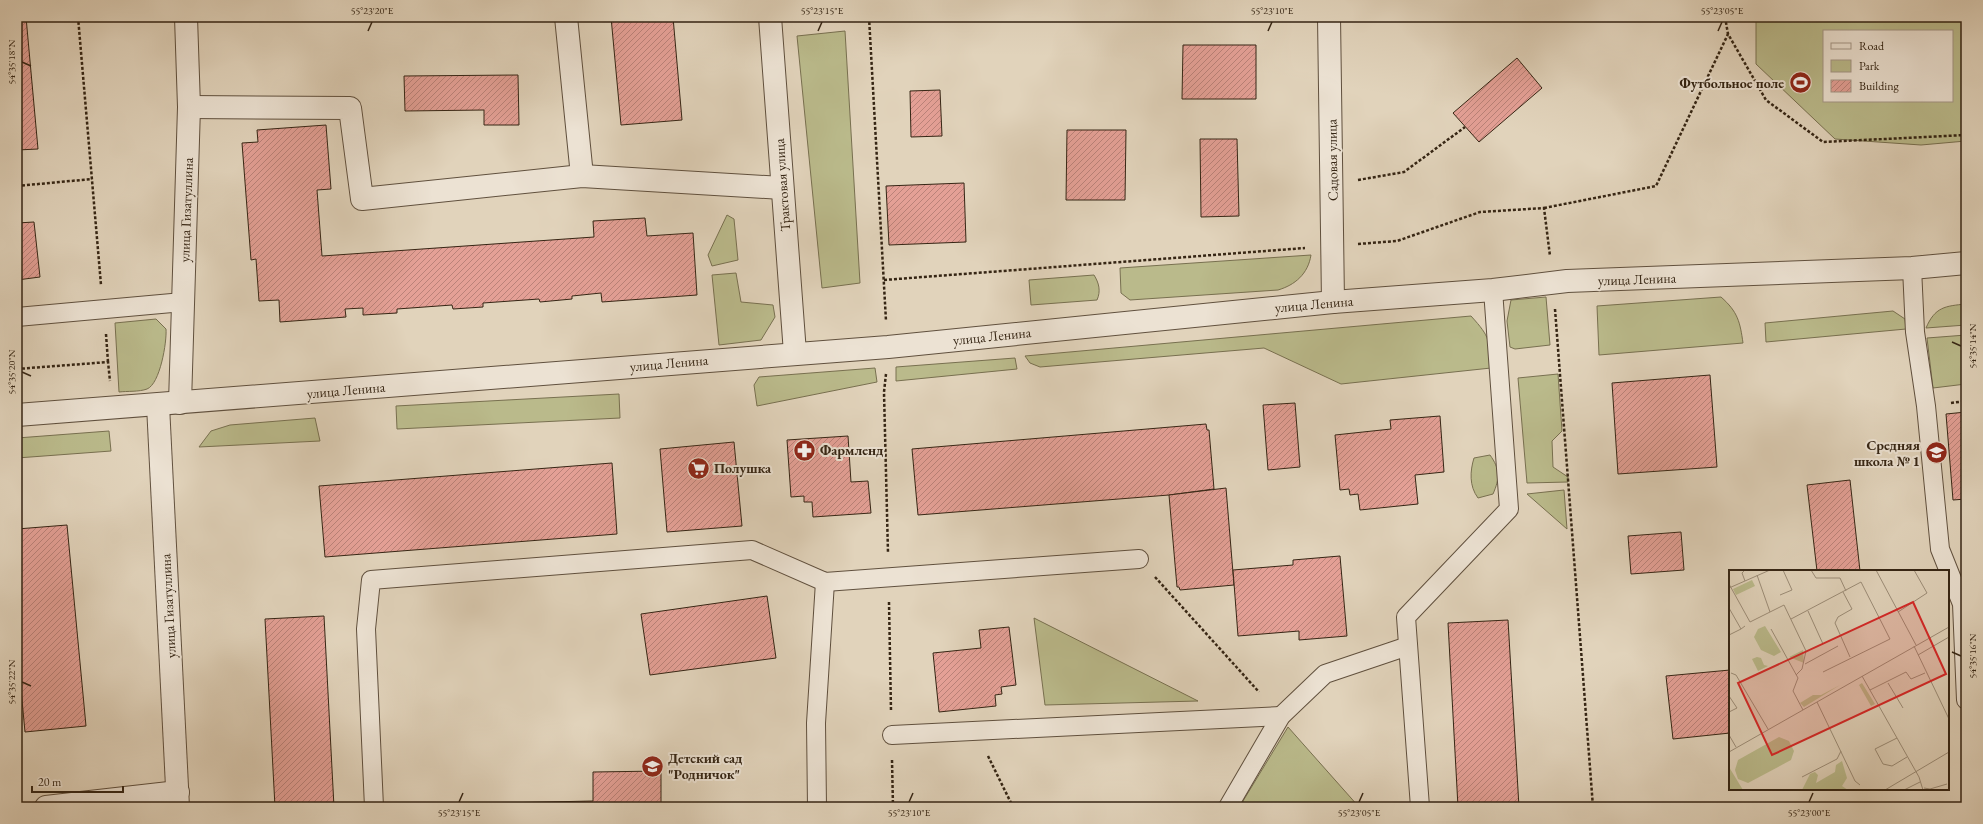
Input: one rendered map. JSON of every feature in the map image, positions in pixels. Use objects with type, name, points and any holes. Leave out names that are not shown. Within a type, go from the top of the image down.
[{"type":"street","name":"улица Гизатуллина","points":[[180,403],[189,107],[186,17]]},
{"type":"street","points":[[566,17],[582,176]]},
{"type":"street","name":"Трактовая улица","points":[[770,17],[795,353]]},
{"type":"street","name":"Садовая улица","points":[[1328,17],[1333,302]]},
{"type":"street","points":[[189,107],[350,108],[362,199],[582,176],[782,188]]},
{"type":"street","name":"улица Ленина","points":[[17,415],[158,405],[795,353],[888,347],[1333,302],[1493,290],[1553,283],[1912,268],[1966,263]]},
{"type":"street","name":"улица Гизатуллина","points":[[158,405],[178,800]]},
{"type":"street","points":[[46,807],[178,800]]},
{"type":"lane","points":[[1912,268],[1915,332],[1926,406],[1940,549],[1948,570]]},
{"type":"lane","points":[[1420,807],[1406,617],[1509,509],[1493,290]]},
{"type":"lane","points":[[17,318],[183,302]]},
{"type":"lane","points":[[374,807],[366,629],[371,580],[752,550],[825,582],[888,579],[1139,559]]},
{"type":"lane","points":[[1949,572],[1962,604],[1966,700]]},
{"type":"lane","points":[[817,807],[816,724],[825,582]]},
{"type":"lane","points":[[1228,807],[1281,716],[1325,674],[1408,646]]},
{"type":"lane","points":[[892,735],[1281,716]]},
{"type":"path","points":[[78,17],[112,408]]},
{"type":"path","points":[[869,17],[888,347],[884,392],[893,807]]},
{"type":"path","points":[[1725,17],[1728,34],[1766,100],[1823,142],[1966,135]]},
{"type":"path","points":[[884,280],[1397,241],[1480,212],[1544,208],[1656,186],[1728,34]]},
{"type":"path","points":[[1332,184],[1404,172],[1465,127]]},
{"type":"path","points":[[17,186],[92,179]]},
{"type":"path","points":[[1544,208],[1553,283],[1593,807]]},
{"type":"path","points":[[17,369],[108,362]]},
{"type":"path","points":[[1139,559],[1281,716]]},
{"type":"path","points":[[976,730],[1013,807]]},
{"type":"green space","name":"Футбольное поле","points":[[1756,17],[1966,17],[1966,141],[1921,145],[1835,139],[1756,64]]},
{"type":"green space","points":[[845,31],[860,283],[822,288],[797,36]]},
{"type":"green space","points":[[727,215],[734,219],[738,260],[712,266],[708,255]]},
{"type":"green space","points":[[1311,255],[1307,268],[1300,278],[1290,285],[1278,290],[1130,300],[1121,293],[1120,268]]},
{"type":"green space","points":[[736,273],[741,302],[773,305],[775,317],[761,340],[719,345],[712,275]]},
{"type":"green space","points":[[1094,275],[1099,287],[1097,300],[1031,305],[1029,280]]},
{"type":"green space","points":[[1546,297],[1550,345],[1515,349],[1510,347],[1507,321],[1511,300]]},
{"type":"green space","points":[[1721,297],[1727,302],[1735,313],[1741,329],[1743,343],[1599,355],[1597,306]]},
{"type":"green space","points":[[1966,304],[1966,325],[1926,328],[1933,316],[1942,309]]},
{"type":"green space","points":[[1893,311],[1905,319],[1906,329],[1766,342],[1765,323]]},
{"type":"green space","points":[[1471,316],[1482,329],[1488,340],[1491,368],[1341,384],[1264,348],[1040,367],[1030,363],[1025,356]]},
{"type":"green space","points":[[156,319],[166,329],[166,335],[162,362],[156,379],[152,386],[147,389],[119,392],[115,323]]},
{"type":"green space","points":[[1966,335],[1966,384],[1933,388],[1927,338]]},
{"type":"green space","points":[[1015,358],[1017,369],[896,381],[896,367]]},
{"type":"green space","points":[[875,368],[877,382],[757,406],[754,385],[759,377]]},
{"type":"green space","points":[[1558,374],[1562,431],[1552,441],[1553,467],[1568,477],[1568,482],[1527,483],[1518,378]]},
{"type":"green space","points":[[619,394],[620,418],[397,429],[396,406]]},
{"type":"green space","points":[[315,418],[320,441],[199,447],[211,431],[230,425]]},
{"type":"green space","points":[[109,431],[111,451],[17,458],[17,438]]},
{"type":"green space","points":[[1490,455],[1497,469],[1497,483],[1493,494],[1478,498],[1473,489],[1471,478],[1474,458]]},
{"type":"green space","points":[[1564,490],[1567,529],[1527,494]]},
{"type":"green space","points":[[1034,618],[1198,701],[1045,705]]},
{"type":"green space","points":[[1288,727],[1359,807],[1243,807],[1243,801]]},
{"type":"building","points":[[17,17],[26,17],[38,149],[17,150]]},
{"type":"building","points":[[611,17],[673,17],[682,120],[621,125]]},
{"type":"building","points":[[1183,45],[1256,45],[1256,99],[1182,99]]},
{"type":"building","points":[[1517,58],[1542,88],[1479,142],[1453,113]]},
{"type":"building","points":[[518,75],[519,125],[484,125],[484,110],[405,111],[404,76]]},
{"type":"building","points":[[940,90],[942,136],[911,137],[910,91]]},
{"type":"building","points":[[326,125],[331,189],[317,190],[322,256],[594,237],[593,221],[645,218],[647,236],[693,233],[697,295],[602,302],[601,293],[572,296],[572,299],[540,302],[539,299],[483,303],[483,307],[453,309],[452,305],[397,309],[397,313],[363,315],[363,308],[345,309],[346,317],[280,322],[279,300],[259,301],[256,259],[251,260],[242,143],[258,142],[257,130]]},
{"type":"building","points":[[1067,130],[1126,130],[1125,200],[1066,200]]},
{"type":"building","points":[[1200,139],[1237,139],[1239,216],[1201,217]]},
{"type":"building","points":[[964,183],[966,242],[889,245],[886,186]]},
{"type":"building","points":[[34,222],[40,277],[17,280],[17,223]]},
{"type":"building","points":[[1710,375],[1717,467],[1618,474],[1612,383]]},
{"type":"building","points":[[1295,403],[1300,467],[1268,470],[1263,405]]},
{"type":"building","points":[[1966,412],[1966,499],[1953,500],[1946,414]]},
{"type":"building","points":[[1440,416],[1444,472],[1415,475],[1418,504],[1360,510],[1358,494],[1350,495],[1349,489],[1340,490],[1335,435],[1391,429],[1390,420]]},
{"type":"building","points":[[1206,424],[1207,430],[1209,430],[1214,489],[1169,495],[918,515],[912,449]]},
{"type":"building","points":[[848,436],[851,482],[868,481],[871,513],[813,517],[812,502],[804,502],[804,496],[791,497],[787,440]]},
{"type":"building","points":[[734,442],[742,526],[667,532],[660,449]]},
{"type":"building","points":[[612,463],[617,534],[325,557],[319,486]]},
{"type":"building","points":[[1850,480],[1860,570],[1817,570],[1807,485]]},
{"type":"building","points":[[1226,488],[1234,585],[1180,590],[1179,587],[1177,587],[1169,495]]},
{"type":"building","points":[[67,525],[86,726],[25,732],[17,647],[17,529]]},
{"type":"building","points":[[1681,532],[1684,570],[1631,574],[1628,536]]},
{"type":"building","points":[[1340,556],[1347,636],[1299,640],[1299,631],[1238,636],[1233,570],[1293,565],[1293,560]]},
{"type":"building","points":[[767,596],[776,658],[650,675],[641,614]]},
{"type":"building","points":[[324,616],[334,807],[275,807],[265,619]]},
{"type":"building","points":[[1508,620],[1519,807],[1458,807],[1448,623]]},
{"type":"building","points":[[1009,627],[1016,685],[1001,687],[1002,694],[995,695],[996,706],[939,712],[933,653],[981,648],[979,630]]},
{"type":"building","points":[[1729,670],[1729,733],[1673,739],[1666,676]]},
{"type":"building","points":[[661,771],[661,807],[500,807],[500,803],[593,801],[593,772]]},
{"type":"place","name":"Футбольное поле","points":[[1800,83]]},
{"type":"place","name":"Фармленд","points":[[804,450]]},
{"type":"place","name":"Средняя школа № 1","points":[[1936,453]]},
{"type":"place","name":"Полушка","points":[[699,468]]},
{"type":"place","name":"Детский сад \"Родничок\"","points":[[653,766]]}]
